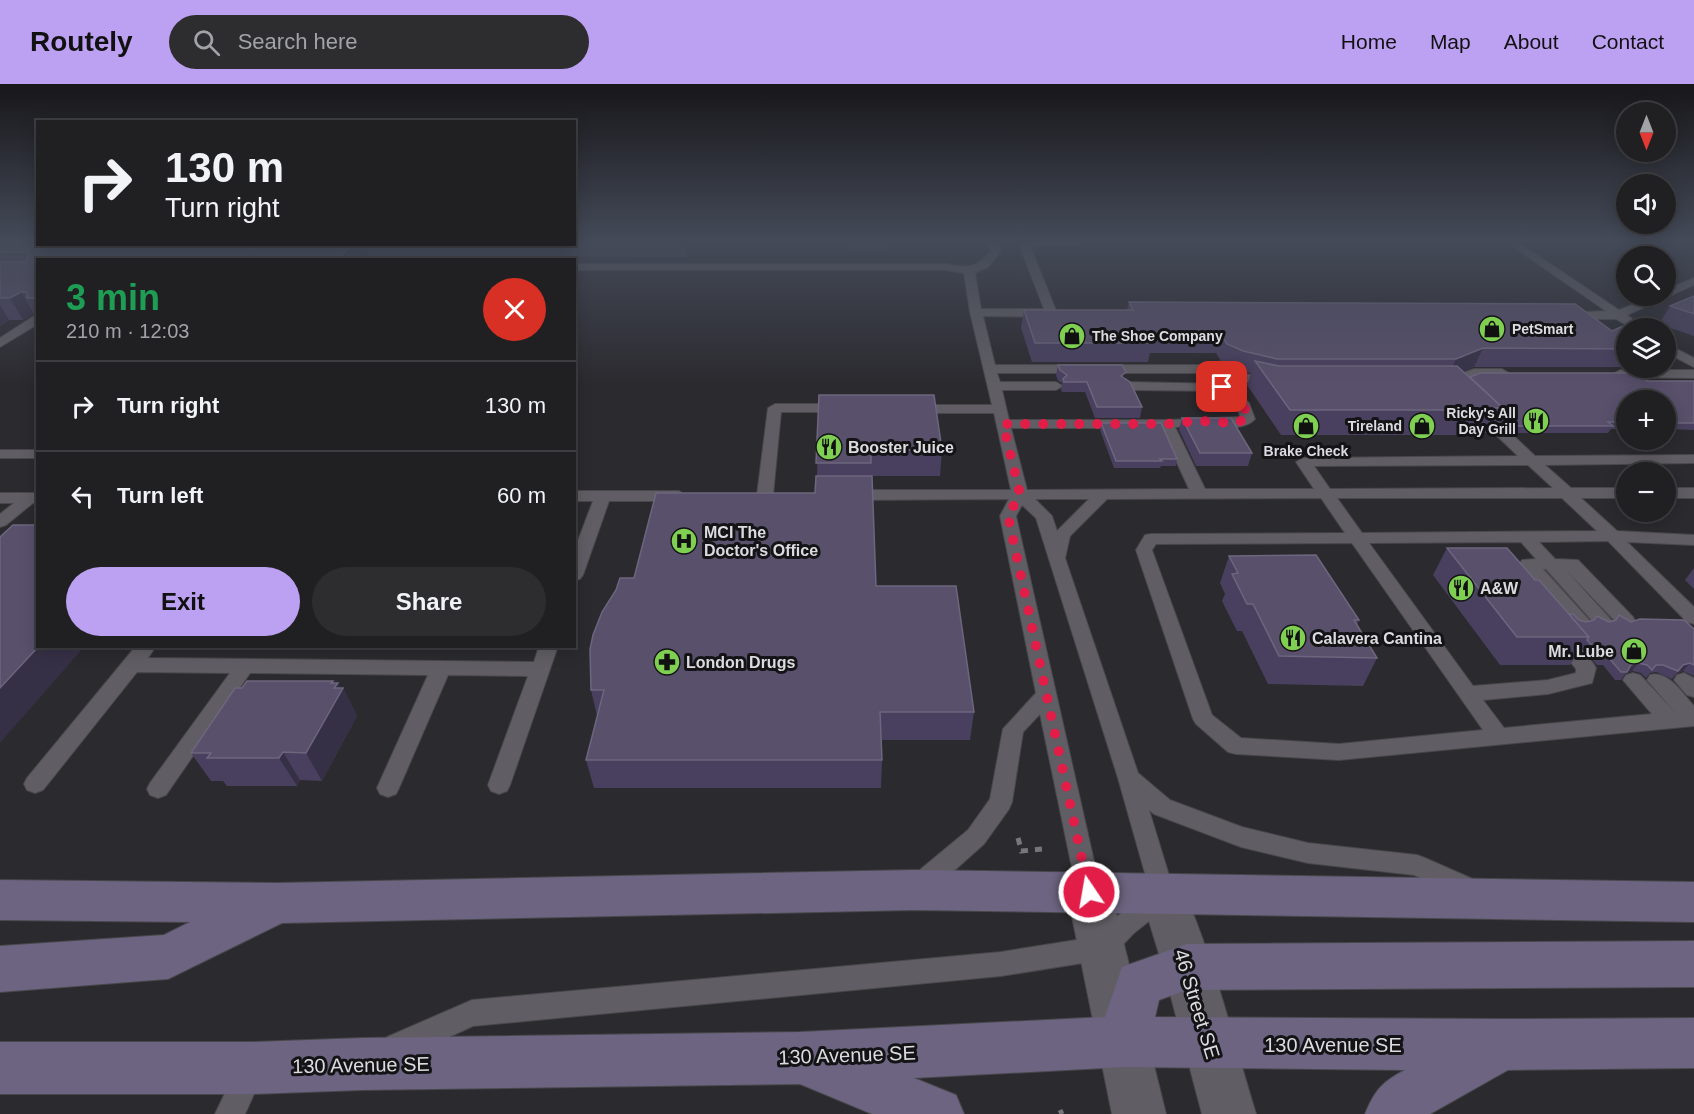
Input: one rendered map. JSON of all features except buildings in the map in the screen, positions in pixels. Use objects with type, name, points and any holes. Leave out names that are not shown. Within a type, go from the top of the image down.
[{"type":"main road","points":[[0,900],[277,903],[914,890],[1694,902]]},
{"type":"main road","points":[[0,969],[168,957],[277,903]]},
{"type":"main road","points":[[1124,1042],[1139,984],[1187,967],[1694,964]]},
{"type":"main road","name":"130 Avenue SE","points":[[0,1068],[252,1068],[362,1064],[800,1058],[1124,1042],[1504,1045],[1694,1043]]},
{"type":"main road","points":[[1392,1114],[1406,1098],[1504,1045]]},
{"type":"main road","points":[[800,1058],[937,1114]]},
{"type":"street","points":[[1089,892],[1140,1114]]},
{"type":"street","name":"46 Street SE","points":[[1163,895],[1187,967],[1229,1114]]},
{"type":"lane","points":[[362,1064],[472,1013],[1001,964],[1102,948],[1125,925],[1163,895],[1129,778],[1044,516],[1020,494],[972,289]]},
{"type":"lane","points":[[976,312],[1057,313],[1045,289]]},
{"type":"lane","points":[[1580,289],[1623,318]]},
{"type":"lane","points":[[1556,315],[1618,315],[1638,306]]},
{"type":"lane","points":[[0,343],[36,320]]},
{"type":"lane","points":[[20,330],[36,330]]},
{"type":"lane","points":[[1676,353],[1694,363]]},
{"type":"lane","points":[[989,369],[1206,369],[1271,384],[1283,384]]},
{"type":"lane","points":[[1458,392],[1474,373],[1520,373]]},
{"type":"lane","points":[[1601,374],[1694,374]]},
{"type":"lane","points":[[1426,384],[1458,392],[1612,536],[1694,618]]},
{"type":"lane","points":[[994,386],[1056,386]]},
{"type":"lane","points":[[895,409],[1166,424],[1199,421],[1234,423],[1248,419],[1244,406],[1222,387],[1128,386]]},
{"type":"lane","points":[[765,495],[775,408],[860,408]]},
{"type":"lane","points":[[1166,424],[1199,494]]},
{"type":"lane","points":[[0,454],[36,454]]},
{"type":"lane","points":[[1498,736],[1303,462],[1694,459]]},
{"type":"lane","points":[[834,495],[1616,493]]},
{"type":"lane","points":[[1676,493],[1694,493]]},
{"type":"lane","points":[[1020,494],[1008,516],[1089,892]]},
{"type":"lane","points":[[1056,558],[1062,535],[1103,494]]},
{"type":"lane","points":[[576,496],[699,495]]},
{"type":"lane","points":[[576,570],[603,496]]},
{"type":"lane","points":[[0,498],[33,498]]},
{"type":"lane","points":[[0,522],[33,498]]},
{"type":"lane","points":[[1525,536],[1603,621]]},
{"type":"lane","points":[[1693,718],[1339,752],[1236,746],[1203,719],[1144,550],[1151,539],[1612,536],[1694,540]]},
{"type":"lane","points":[[1476,537],[1491,554]]},
{"type":"lane","points":[[1581,621],[1528,564],[1572,564],[1626,621]]},
{"type":"lane","points":[[1468,694],[1548,687],[1585,678],[1586,668],[1549,624]]},
{"type":"lane","points":[[35,784],[145,648]]},
{"type":"lane","points":[[499,785],[548,648]]},
{"type":"lane","points":[[132,664],[541,669]]},
{"type":"lane","points":[[158,789],[245,666]]},
{"type":"lane","points":[[388,788],[441,668]]},
{"type":"lane","points":[[1634,680],[1670,720]]},
{"type":"lane","points":[[1657,680],[1693,718]]},
{"type":"lane","points":[[914,890],[976,837],[1001,802],[1013,729],[1047,694]]},
{"type":"lane","points":[[1129,778],[1162,807],[1241,837],[1308,853],[1417,865],[1486,897]]},
{"type":"lane","points":[[230,1114],[252,1068]]},
{"type":"path","points":[[1022,851],[1043,849]]},
{"type":"place","name":"PetSmart","points":[[1492,329]]},
{"type":"place","name":"The Shoe Company","points":[[1072,336]]},
{"type":"place","name":"Ricky's All Day Grill","points":[[1536,421]]},
{"type":"place","name":"Brake Check","points":[[1306,426]]},
{"type":"place","name":"Tireland","points":[[1422,426]]},
{"type":"place","name":"Booster Juice","points":[[829,447]]},
{"type":"place","name":"MCI The Doctor's Office","points":[[684,541]]},
{"type":"place","name":"A&W","points":[[1461,588]]},
{"type":"place","name":"Calavera Cantina","points":[[1293,638]]},
{"type":"place","name":"Mr. Lube","points":[[1634,651]]},
{"type":"place","name":"London Drugs","points":[[667,662]]},
{"type":"route","points":[[1089,892],[1008,516],[1020,494],[1003,424],[1166,424],[1199,421],[1234,423],[1248,419],[1244,406],[1233,394],[1222,387]]}]
